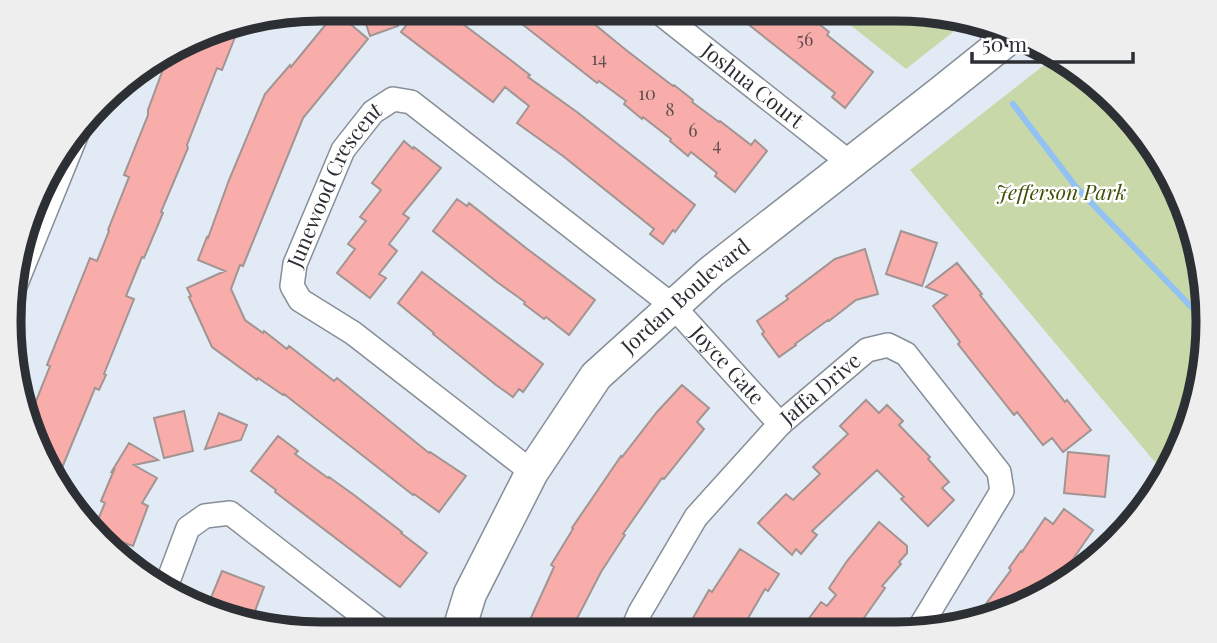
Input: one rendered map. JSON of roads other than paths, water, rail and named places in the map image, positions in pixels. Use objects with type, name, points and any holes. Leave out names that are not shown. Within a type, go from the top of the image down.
[{"type":"street","name":"Joshua Court","points":[[670,21],[850,163]]},
{"type":"street","name":"Jordan Boulevard","points":[[461,622],[470,594],[532,472],[596,376],[711,272],[1004,42]]},
{"type":"street","name":"Junewood Crescent","points":[[532,472],[354,333],[300,300],[292,286],[295,264],[343,150],[373,112],[393,99],[411,102],[673,306]]},
{"type":"street","points":[[30,249],[63,168]]},
{"type":"street","name":"Joyce Gate","points":[[673,306],[780,424]]},
{"type":"street","name":"Jaffa Drive","points":[[636,622],[696,517],[780,424],[867,350],[888,345],[906,355],[999,472],[1002,491],[924,620]]},
{"type":"street","points":[[168,580],[188,528],[205,516],[230,513],[371,622]]},
{"type":"waterway","points":[[1013,104],[1076,187],[1195,311]]},
{"type":"park label","name":"Jefferson Park","points":[[1061,193]]}]
